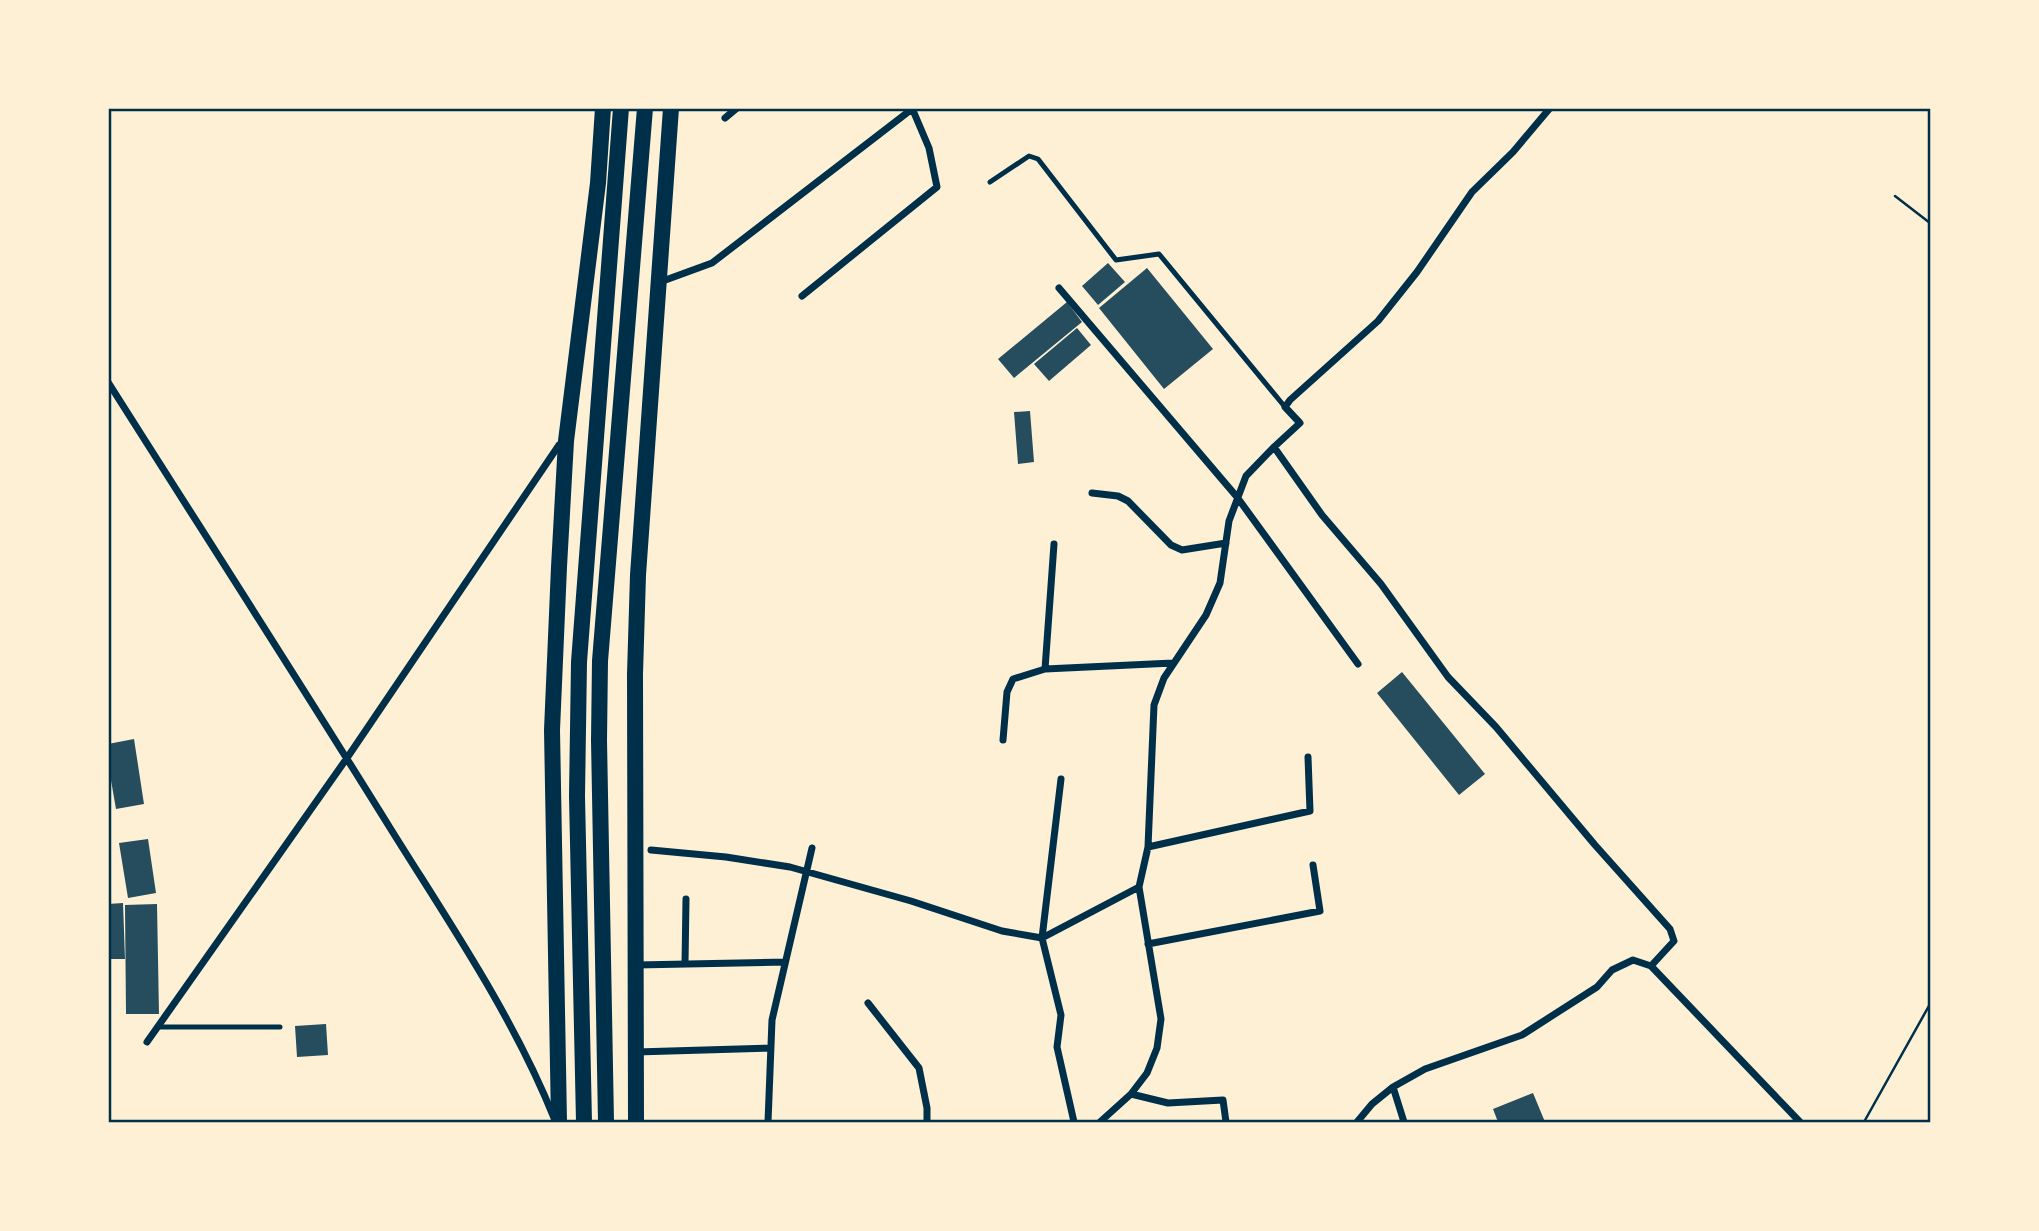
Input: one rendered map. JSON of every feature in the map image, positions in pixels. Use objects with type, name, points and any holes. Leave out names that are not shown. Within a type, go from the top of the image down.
[{"type":"main road","points":[[558,1122],[552,730],[566,441],[598,183],[603,108]]},
{"type":"main road","points":[[584,1122],[577,785],[579,662],[621,108]]},
{"type":"main road","points":[[606,1122],[600,661],[645,108]]},
{"type":"main road","points":[[636,1122],[635,662],[671,108]]},
{"type":"street","points":[[725,118],[737,108]]},
{"type":"street","points":[[1100,1122],[1131,1094],[1147,1073],[1157,1048],[1161,1019],[1139,887],[1148,847],[1154,705],[1173,663],[1206,615],[1220,583],[1229,522],[1245,476],[1300,423],[1285,407],[1378,321],[1417,272],[1472,192],[1513,152],[1550,108]]},
{"type":"street","points":[[659,282],[712,263],[912,109],[929,148],[937,187],[802,296]]},
{"type":"street","points":[[1059,288],[1237,497],[1358,664]]},
{"type":"street","points":[[108,382],[492,992],[533,1068],[558,1122]]},
{"type":"street","points":[[147,1042],[347,758],[559,445],[566,441]]},
{"type":"street","points":[[1274,447],[1347,547],[1381,584],[1448,677],[1496,727],[1586,835],[1670,929],[1674,941],[1651,966]]},
{"type":"street","points":[[1093,494],[1118,496],[1128,501],[1171,545],[1182,550],[1226,543]]},
{"type":"street","points":[[1045,669],[1054,544]]},
{"type":"street","points":[[1003,740],[1008,686],[1013,679],[1045,669],[1173,663]]},
{"type":"street","points":[[1148,847],[1310,811],[1308,757]]},
{"type":"street","points":[[1061,779],[1042,938],[1061,1015],[1057,1047],[1074,1122]]},
{"type":"street","points":[[768,1122],[772,1020],[812,848]]},
{"type":"street","points":[[651,850],[726,857],[806,871],[911,901],[1002,932],[1042,938],[1139,887]]},
{"type":"street","points":[[1148,944],[1320,911],[1313,865]]},
{"type":"street","points":[[685,964],[686,899]]},
{"type":"street","points":[[1357,1122],[1372,1104],[1392,1087],[1425,1069],[1522,1035],[1597,987],[1612,970],[1633,960],[1651,966],[1800,1122]]},
{"type":"street","points":[[635,965],[785,962]]},
{"type":"street","points":[[868,1003],[919,1068],[927,1122]]},
{"type":"street","points":[[636,1052],[769,1048]]},
{"type":"street","points":[[1392,1087],[1404,1122]]},
{"type":"street","points":[[1131,1094],[1168,1103],[1223,1100],[1226,1122]]},
{"type":"lane","points":[[990,182],[1029,156],[1038,159],[1116,260],[1159,254],[1285,407]]},
{"type":"lane","points":[[157,1027],[280,1027]]},
{"type":"path","points":[[1895,195],[1930,223]]},
{"type":"path","points":[[1864,1122],[1930,1004]]},
{"type":"building","points":[[1108,263],[1125,282],[1098,305],[1082,286]]},
{"type":"building","points":[[1147,268],[1213,349],[1164,389],[1099,308]]},
{"type":"building","points":[[1067,302],[1082,322],[1014,378],[998,359]]},
{"type":"building","points":[[1077,328],[1091,345],[1049,381],[1034,364]]},
{"type":"building","points":[[1030,411],[1034,462],[1018,464],[1014,412]]},
{"type":"building","points":[[1402,672],[1485,774],[1459,795],[1377,693]]},
{"type":"building","points":[[134,739],[144,804],[116,809],[108,763],[108,744]]},
{"type":"building","points":[[148,839],[156,893],[128,898],[119,843]]},
{"type":"building","points":[[123,903],[125,959],[108,959],[108,904]]},
{"type":"building","points":[[157,904],[159,1014],[126,1014],[125,905]]},
{"type":"building","points":[[326,1024],[328,1055],[297,1057],[295,1026]]},
{"type":"building","points":[[1533,1093],[1545,1122],[1498,1122],[1493,1109]]}]
